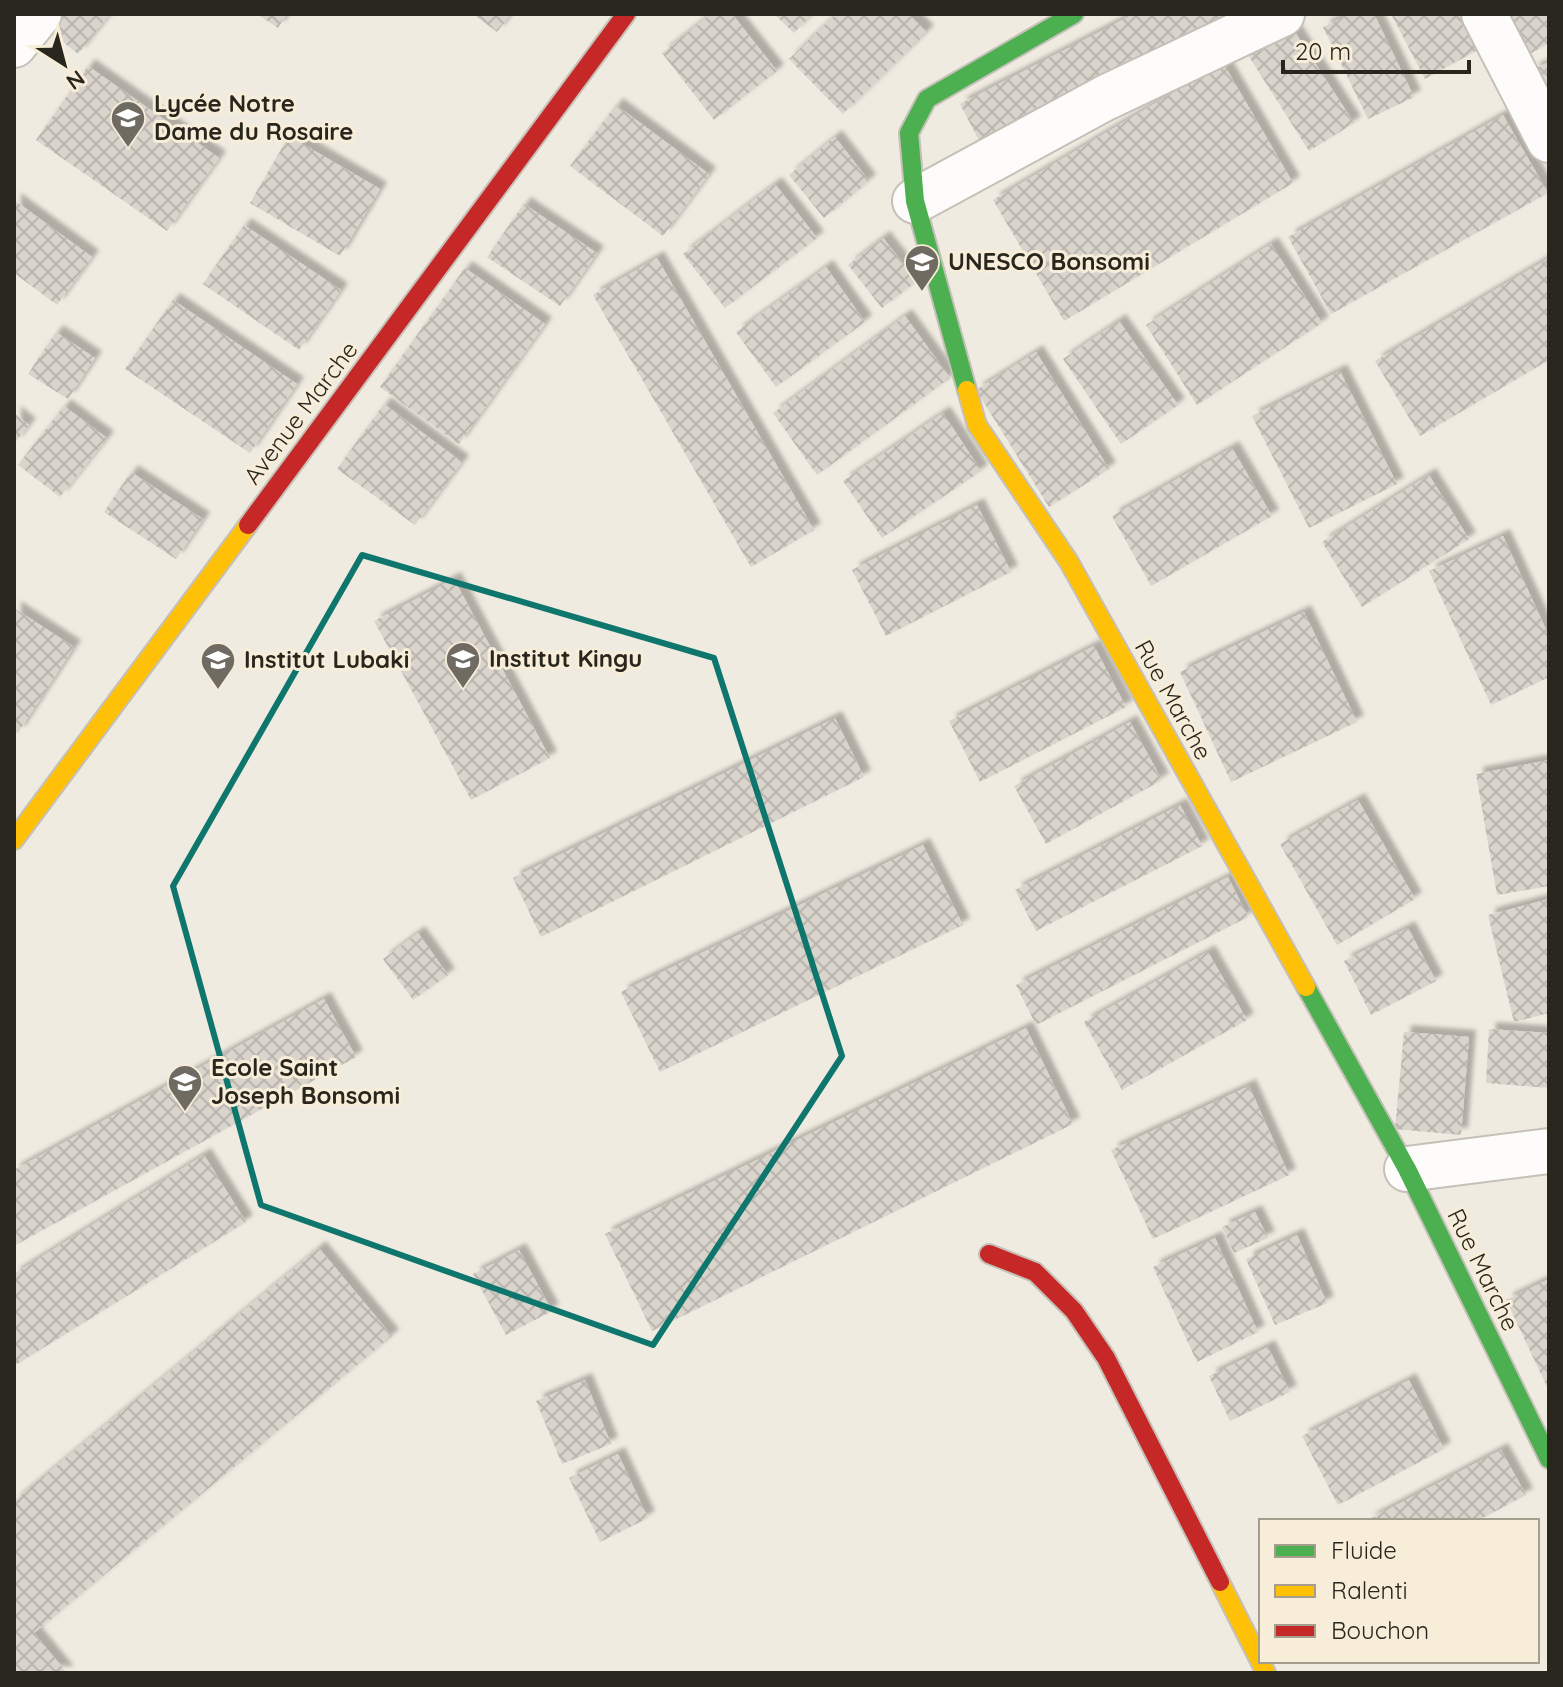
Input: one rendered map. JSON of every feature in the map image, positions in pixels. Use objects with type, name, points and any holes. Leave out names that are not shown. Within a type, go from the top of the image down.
[{"type":"street","points":[[14,45],[39,14]]},
{"type":"street","name":"Avenue Marche","points":[[14,840],[626,14]]},
{"type":"street","name":"Rue Marche","points":[[1074,14],[927,99],[909,133],[915,201],[977,425],[1069,562],[1407,1169],[1549,1459]]},
{"type":"street","points":[[915,201],[1105,98],[1282,14]]},
{"type":"street","points":[[1484,14],[1549,140]]},
{"type":"street","points":[[1407,1169],[1549,1151]]},
{"type":"street","points":[[989,1254],[1035,1272],[1074,1311],[1106,1358],[1259,1659]]},
{"type":"highlighted area","points":[[362,555],[714,658],[842,1056],[653,1345],[261,1205],[173,886]]},
{"type":"building","points":[[52,14],[110,14],[78,54],[43,26]]},
{"type":"building","points":[[257,14],[287,14],[278,28]]},
{"type":"building","points":[[473,14],[511,14],[497,32]]},
{"type":"building","points":[[711,14],[732,14],[777,71],[714,120],[662,53]]},
{"type":"building","points":[[774,14],[812,14],[794,33]]},
{"type":"building","points":[[836,14],[909,14],[927,32],[843,114],[789,59]]},
{"type":"building","points":[[1134,14],[1241,14],[983,148],[960,104]]},
{"type":"building","points":[[1350,14],[1374,14],[1414,97],[1368,119],[1323,27]]},
{"type":"building","points":[[1391,14],[1463,14],[1481,48],[1425,79]]},
{"type":"building","points":[[1506,14],[1549,14],[1549,43],[1530,54]]},
{"type":"building","points":[[1291,26],[1354,123],[1309,151],[1248,55]]},
{"type":"building","points":[[1549,62],[1549,103],[1532,70]]},
{"type":"building","points":[[1223,63],[1293,183],[1064,321],[993,200]]},
{"type":"building","name":"Lycée Notre Dame du Rosaire","points":[[88,66],[219,158],[167,231],[36,140]]},
{"type":"building","points":[[616,105],[709,174],[663,236],[570,166]]},
{"type":"building","points":[[1503,115],[1548,193],[1331,314],[1288,237]]},
{"type":"building","points":[[289,136],[380,189],[340,256],[250,203]]},
{"type":"building","points":[[835,137],[869,181],[824,218],[789,175]]},
{"type":"building","points":[[775,184],[817,238],[725,308],[683,254]]},
{"type":"building","points":[[14,200],[92,257],[57,305],[14,273]]},
{"type":"building","points":[[524,204],[597,253],[560,306],[487,257]]},
{"type":"building","points":[[244,225],[341,290],[299,350],[203,284]]},
{"type":"building","points":[[883,238],[917,281],[882,308],[848,265]]},
{"type":"building","points":[[1271,244],[1322,323],[1197,405],[1146,325]]},
{"type":"building","points":[[657,258],[814,530],[751,567],[593,295]]},
{"type":"building","points":[[1549,258],[1549,360],[1420,436],[1375,361]]},
{"type":"building","points":[[826,267],[865,322],[776,387],[736,332]]},
{"type":"building","points":[[465,268],[545,324],[459,444],[380,387]]},
{"type":"building","points":[[173,300],[297,384],[250,453],[125,369]]},
{"type":"building","points":[[905,316],[950,378],[817,475],[773,413]]},
{"type":"building","points":[[1119,321],[1178,405],[1121,444],[1063,359]]},
{"type":"building","points":[[56,332],[95,358],[68,399],[28,374]]},
{"type":"building","points":[[1036,352],[1109,469],[1049,507],[976,390]]},
{"type":"building","points":[[1340,371],[1397,484],[1309,528],[1252,416]]},
{"type":"building","points":[[384,404],[462,462],[415,525],[337,469]]},
{"type":"building","points":[[64,406],[107,438],[60,497],[18,465]]},
{"type":"building","points":[[14,413],[29,425],[14,444]]},
{"type":"building","points":[[943,413],[981,471],[882,538],[843,481]]},
{"type":"building","points":[[1232,448],[1272,516],[1151,586],[1112,516]]},
{"type":"building","points":[[131,472],[203,519],[176,559],[104,512]]},
{"type":"building","points":[[1429,475],[1469,539],[1362,607],[1322,542]]},
{"type":"building","points":[[977,505],[1011,572],[886,636],[852,570]]},
{"type":"building","points":[[1503,536],[1549,636],[1549,677],[1491,705],[1429,571]]},
{"type":"building","name":"Institut Kingu","points":[[454,579],[550,758],[471,800],[374,621]]},
{"type":"building","points":[[14,608],[74,647],[18,733],[14,730]]},
{"type":"building","points":[[1304,612],[1357,722],[1231,782],[1180,672]]},
{"type":"building","points":[[1094,646],[1126,707],[980,782],[949,721]]},
{"type":"building","points":[[835,718],[864,777],[541,937],[513,878]]},
{"type":"building","points":[[1130,722],[1162,780],[1046,844],[1014,786]]},
{"type":"building","points":[[1549,760],[1549,886],[1497,895],[1476,774]]},
{"type":"building","points":[[1358,800],[1415,899],[1337,945],[1280,844]]},
{"type":"building","points":[[1180,805],[1202,846],[1036,931],[1015,890]]},
{"type":"building","points":[[923,845],[963,925],[660,1072],[621,992]]},
{"type":"building","points":[[1228,877],[1248,917],[1036,1025],[1016,985]]},
{"type":"building","points":[[1549,899],[1549,1013],[1514,1022],[1488,915]]},
{"type":"building","points":[[1408,928],[1436,981],[1371,1015],[1344,961]]},
{"type":"building","points":[[418,933],[448,975],[413,1000],[383,959]]},
{"type":"building","points":[[1208,952],[1247,1020],[1122,1090],[1084,1022]]},
{"type":"building","name":"Ecole Saint Joseph Bonsomi","points":[[324,999],[356,1057],[14,1246],[14,1170]]},
{"type":"building","points":[[1026,1028],[1073,1124],[652,1331],[605,1234]]},
{"type":"building","points":[[1489,1029],[1549,1033],[1549,1088],[1486,1083]]},
{"type":"building","points":[[1404,1032],[1469,1037],[1461,1135],[1395,1129]]},
{"type":"building","points":[[1249,1086],[1289,1175],[1153,1239],[1111,1150]]},
{"type":"building","points":[[204,1155],[246,1222],[14,1366],[14,1274]]},
{"type":"building","points":[[1255,1212],[1268,1238],[1234,1253],[1222,1227]]},
{"type":"building","points":[[1297,1235],[1327,1303],[1275,1325],[1246,1259]]},
{"type":"building","points":[[1215,1238],[1258,1332],[1197,1362],[1153,1267]]},
{"type":"building","points":[[319,1248],[392,1336],[34,1633],[67,1673],[14,1673],[14,1501]]},
{"type":"building","points":[[519,1250],[552,1311],[506,1335],[473,1274]]},
{"type":"building","points":[[1549,1279],[1549,1391],[1506,1300]]},
{"type":"building","points":[[1268,1347],[1290,1392],[1230,1421],[1209,1376]]},
{"type":"building","points":[[585,1380],[611,1444],[562,1464],[536,1401]]},
{"type":"building","points":[[1409,1380],[1444,1449],[1338,1505],[1302,1436]]},
{"type":"building","points":[[1501,1450],[1526,1495],[1481,1519],[1370,1519]]},
{"type":"building","points":[[618,1454],[648,1518],[600,1542],[569,1478]]},
{"type":"traffic: fast","points":[[967,390],[915,201],[909,133],[927,99],[1074,14]]},
{"type":"traffic: fast","points":[[1306,987],[1407,1169],[1549,1459]]},
{"type":"traffic: slow","points":[[967,390],[977,425],[1069,562],[1306,987]]},
{"type":"traffic: slow","points":[[14,840],[248,525]]},
{"type":"traffic: slow","points":[[1220,1582],[1259,1659]]},
{"type":"traffic: slow","points":[[1261,1663],[1266,1673]]},
{"type":"traffic: jam","points":[[248,525],[626,14]]},
{"type":"traffic: jam","points":[[989,1254],[1035,1272],[1074,1311],[1106,1358],[1220,1582]]},
{"type":"place","name":"Lycée Notre Dame du Rosaire","points":[[128,149]]},
{"type":"place","name":"UNESCO Bonsomi","points":[[922,293]]},
{"type":"place","name":"Institut Kingu","points":[[463,690]]},
{"type":"place","name":"Institut Lubaki","points":[[218,691]]},
{"type":"place","name":"Ecole Saint Joseph Bonsomi","points":[[185,1113]]}]
